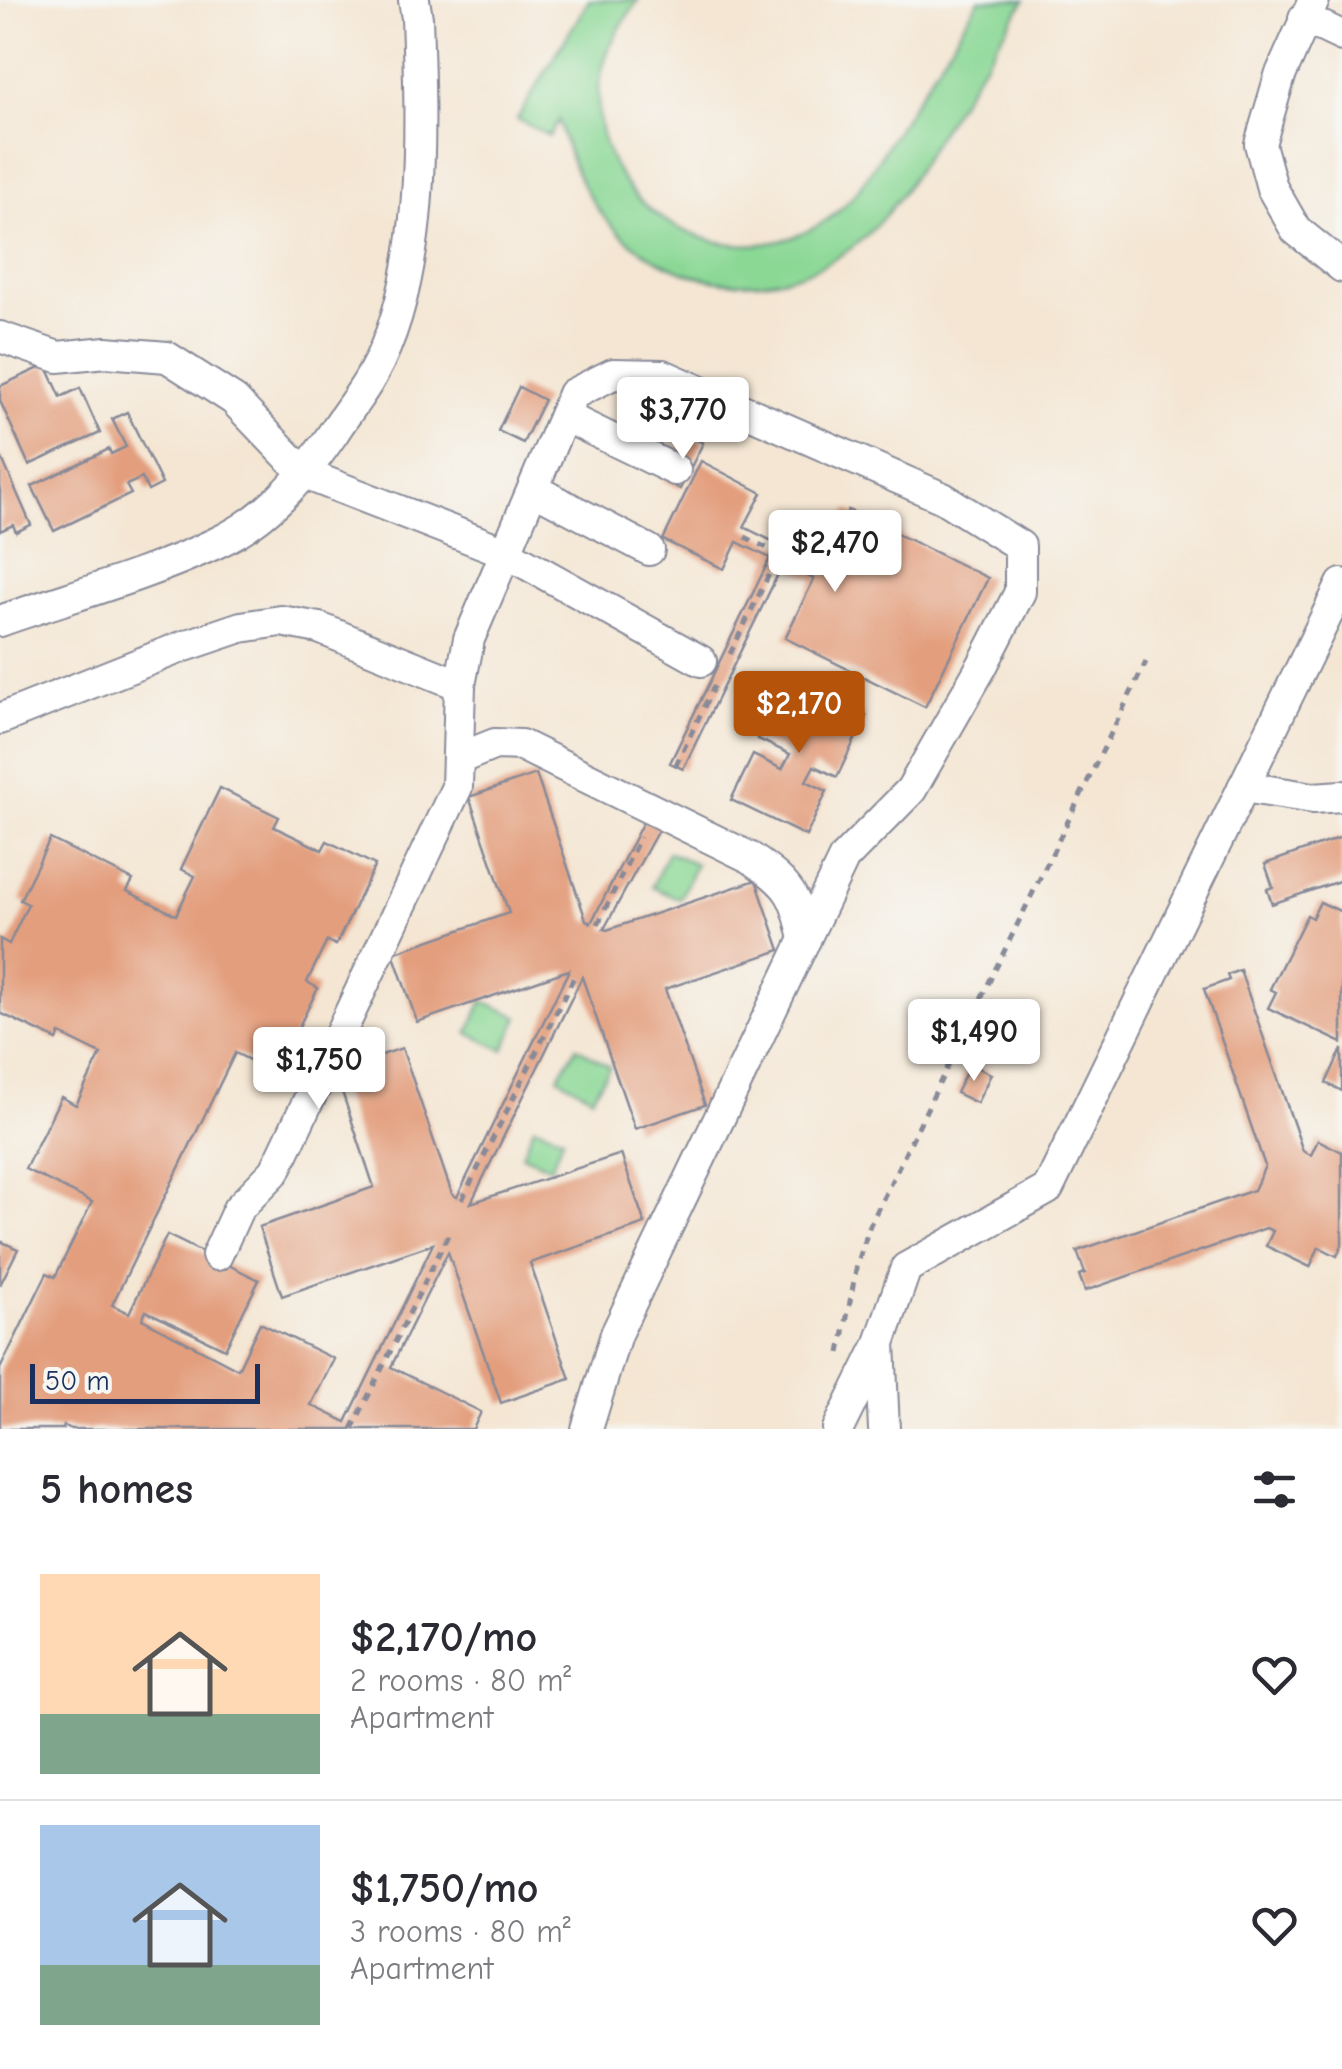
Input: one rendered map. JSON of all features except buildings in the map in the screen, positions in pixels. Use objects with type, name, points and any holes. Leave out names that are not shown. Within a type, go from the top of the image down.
[{"type":"lane","points":[[0,621],[215,544],[264,514],[305,474],[373,373],[407,272],[421,134],[414,0]]},
{"type":"lane","points":[[1342,36],[1309,9],[1280,76],[1260,144],[1272,188],[1296,230],[1342,267]]},
{"type":"lane","points":[[0,336],[58,356],[106,352],[167,357],[234,400],[305,474],[506,552],[702,661]]},
{"type":"lane","points":[[217,1255],[238,1209],[275,1171],[457,788],[460,685],[468,639],[574,394],[613,374],[663,376],[943,498],[1020,546],[1020,592],[911,790],[844,858],[616,1334],[588,1429]]},
{"type":"lane","points":[[564,416],[675,470]]},
{"type":"lane","points":[[533,488],[649,550]]},
{"type":"lane","points":[[838,1429],[880,1343],[906,1268],[1048,1189],[1339,600]]},
{"type":"lane","points":[[0,719],[179,648],[241,627],[281,621],[319,628],[460,685]]},
{"type":"lane","points":[[458,759],[495,744],[520,745],[751,858],[784,881],[799,910],[805,940]]},
{"type":"lane","points":[[1243,788],[1314,798],[1342,796]]},
{"type":"lane","points":[[880,1343],[884,1429]]},
{"type":"path","points":[[745,537],[816,573]]},
{"type":"path","points":[[839,1357],[857,1264],[870,1225],[1146,662]]},
{"type":"path","points":[[598,924],[643,832]]},
{"type":"path","points":[[462,1200],[576,973]]},
{"type":"path","points":[[352,1429],[448,1233]]},
{"type":"green space","points":[[589,0],[638,0],[603,67],[599,114],[609,156],[632,191],[663,219],[702,237],[743,245],[787,239],[839,210],[867,177],[979,0],[1025,0],[907,186],[862,240],[812,270],[784,278],[726,282],[669,266],[627,240],[610,224],[584,187],[559,120],[549,136],[517,119]]},
{"type":"green space","points":[[668,852],[696,864],[680,899],[652,887]]},
{"type":"green space","points":[[483,1001],[519,1017],[504,1050],[468,1033]]},
{"type":"green space","points":[[577,1047],[610,1067],[592,1097],[558,1077]]},
{"type":"green space","points":[[534,1126],[563,1137],[551,1167],[522,1155]]}]
